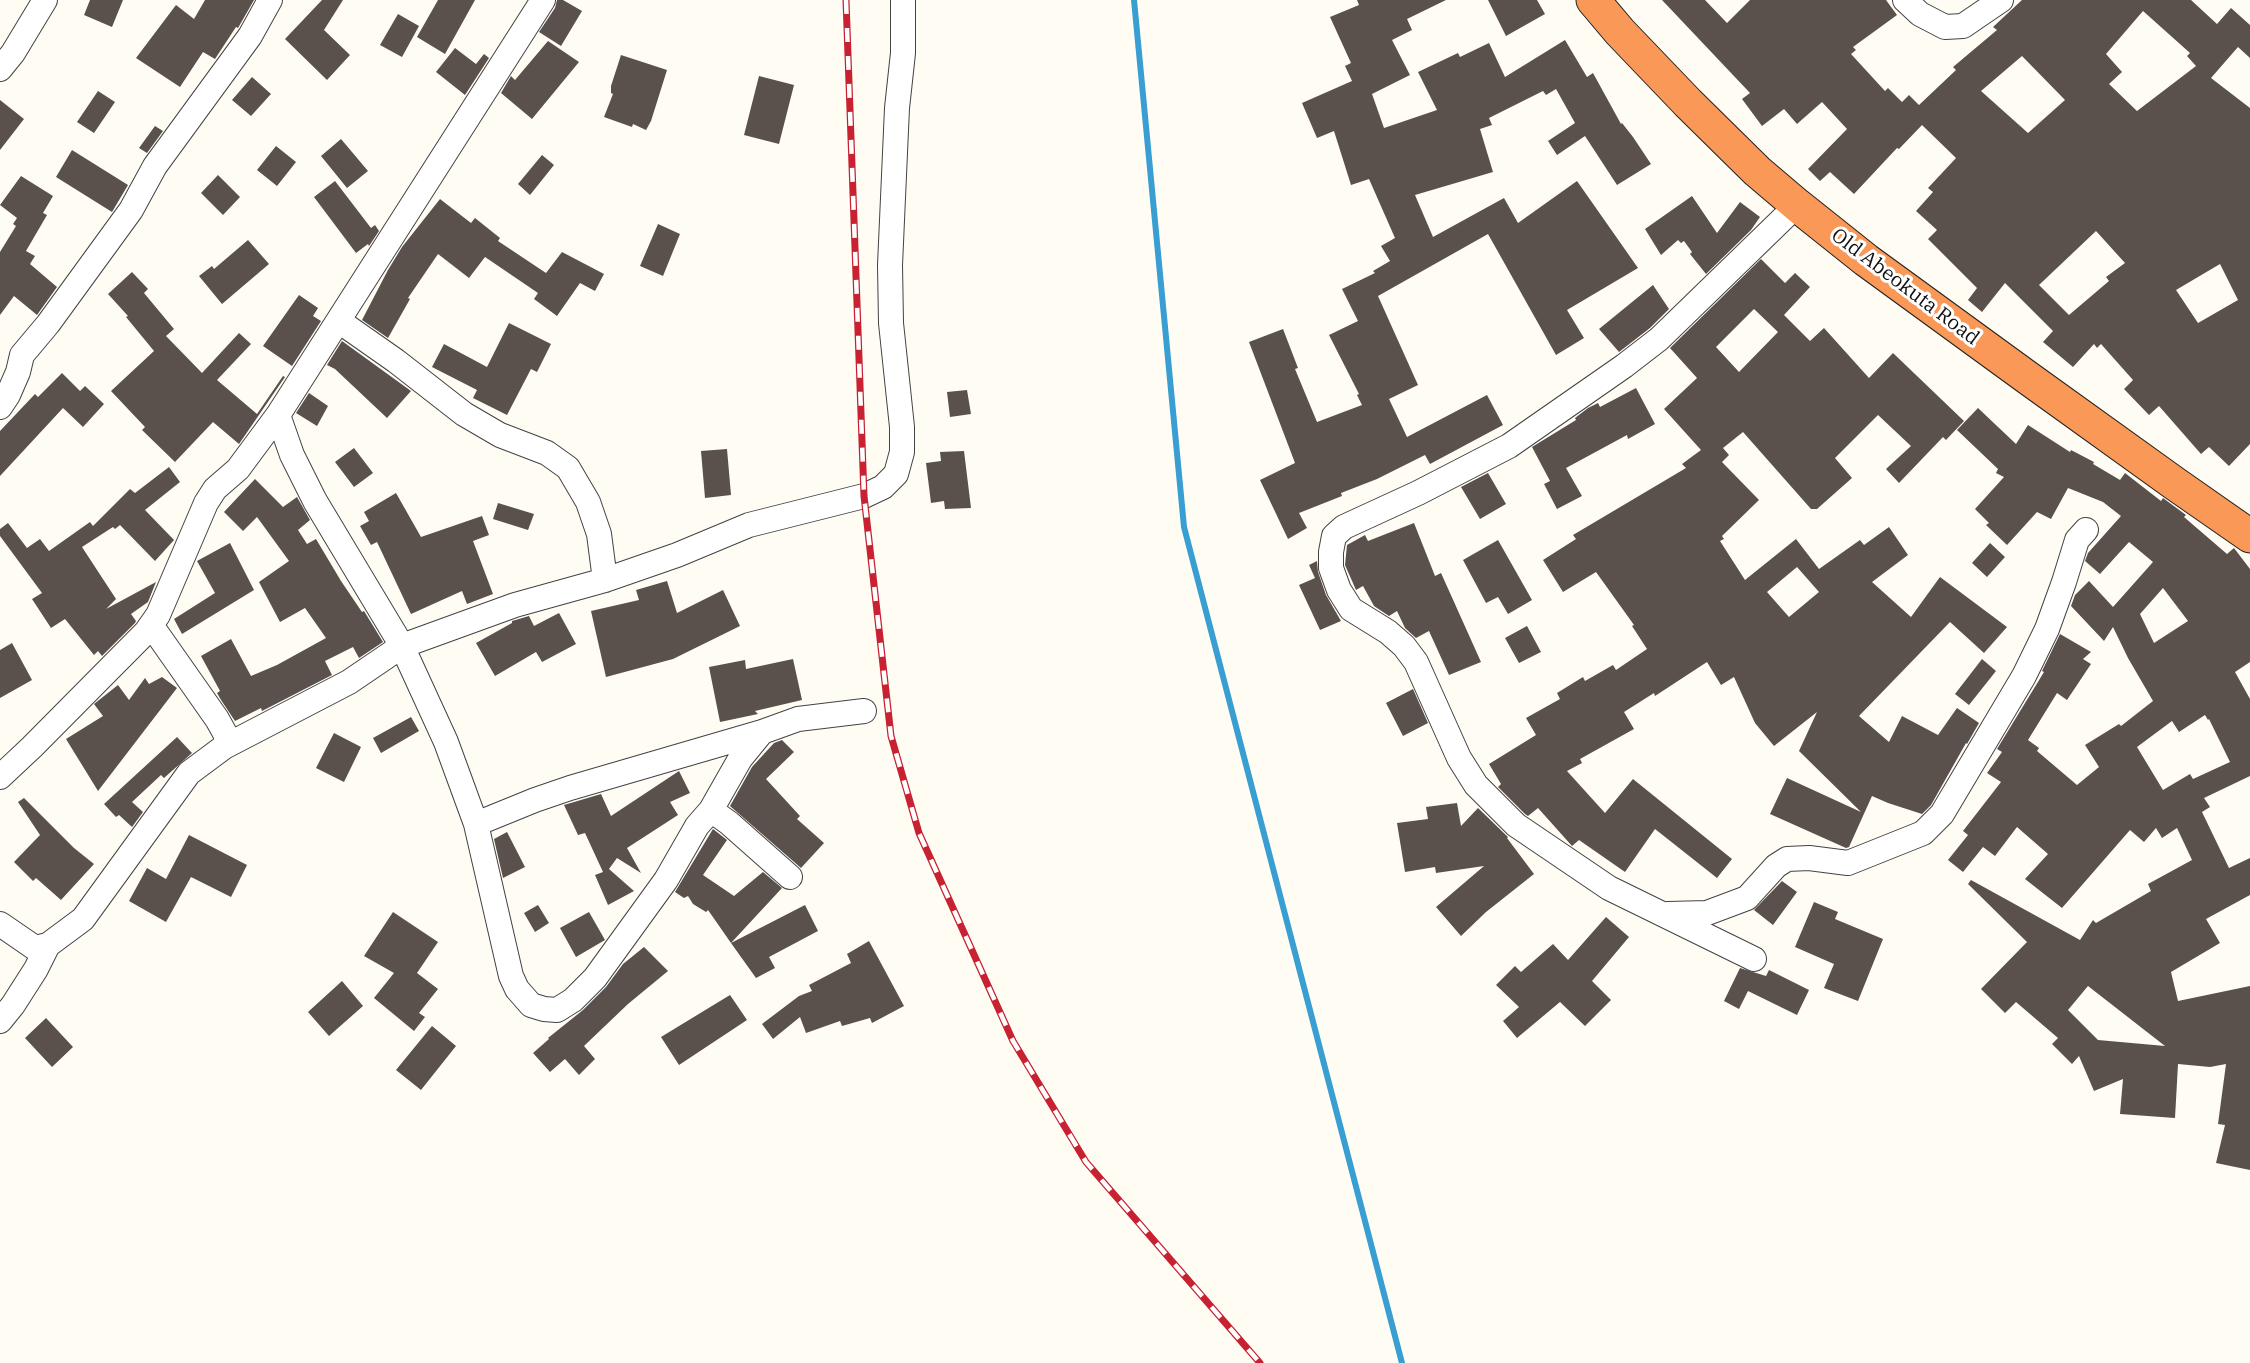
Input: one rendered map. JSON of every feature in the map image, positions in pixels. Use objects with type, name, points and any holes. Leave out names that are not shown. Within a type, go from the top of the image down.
[{"type":"highway","name":"Old Abeokuta Road","points":[[1593,0],[1620,32],[1688,103],[1757,171],[1797,205],[1866,260],[2250,536]]},
{"type":"street","points":[[0,69],[13,53],[45,0]]},
{"type":"street","points":[[0,407],[18,372],[22,356],[131,210],[154,166],[250,36],[270,0]]},
{"type":"street","points":[[0,777],[123,657],[159,615],[206,503],[215,489],[238,469],[278,415],[543,0]]},
{"type":"street","points":[[0,924],[35,948],[48,945],[83,919],[189,773],[224,747],[349,682],[402,646],[515,605],[605,580],[677,555],[749,525],[864,496],[883,487],[896,474],[902,452],[902,427],[891,323],[890,265],[897,108],[903,53],[903,0]]},
{"type":"street","points":[[1905,0],[1920,14],[1945,27],[1963,26],[2001,0]]},
{"type":"street","points":[[1754,959],[1609,888],[1516,825],[1476,785],[1459,758],[1416,662],[1404,646],[1388,632],[1351,609],[1339,590],[1332,568],[1331,552],[1334,536],[1344,527],[1418,493],[1509,446],[1624,366],[1659,339],[1797,205]]},
{"type":"street","points":[[339,321],[396,361],[464,414],[500,435],[547,453],[568,468],[588,502],[599,534],[605,580]]},
{"type":"street","points":[[278,415],[292,455],[315,501],[402,646],[447,742],[476,824],[511,976],[517,989],[531,1005],[557,1010],[573,1000],[595,978],[666,880],[697,826],[711,810],[740,759],[762,732]]},
{"type":"street","points":[[1663,914],[1707,913],[1747,898],[1776,866],[1787,859],[1809,858],[1848,863],[1923,833],[1942,814],[2024,675],[2050,620],[2077,540],[2086,530]]},
{"type":"street","points":[[151,625],[217,719],[227,737],[224,747]]},
{"type":"street","points":[[476,824],[561,791],[762,732],[798,719],[864,711]]},
{"type":"street","points":[[711,810],[790,877]]},
{"type":"street","points":[[0,1021],[36,969],[48,945]]},
{"type":"building","points":[[90,0],[123,0],[112,27],[84,15]]},
{"type":"building","points":[[205,0],[254,0],[238,28],[236,27],[215,59],[203,52],[180,87],[136,58],[176,5],[194,19]]},
{"type":"building","points":[[322,0],[343,0],[324,30],[350,55],[327,80],[285,39]]},
{"type":"building","points":[[438,0],[475,0],[445,54],[417,37]]},
{"type":"building","points":[[557,0],[563,0],[582,11],[561,46],[539,32],[555,8]]},
{"type":"building","points":[[1357,0],[1446,0],[1407,19],[1412,30],[1392,40],[1410,75],[1372,94],[1384,128],[1437,110],[1418,72],[1458,53],[1460,57],[1489,43],[1505,77],[1565,40],[1587,77],[1593,73],[1621,124],[1651,164],[1617,185],[1585,136],[1557,155],[1548,141],[1575,123],[1556,89],[1546,95],[1543,91],[1489,118],[1492,125],[1480,129],[1493,172],[1415,195],[1433,237],[1504,198],[1518,223],[1577,181],[1638,268],[1567,310],[1584,338],[1556,355],[1488,234],[1378,296],[1418,385],[1389,399],[1407,437],[1487,395],[1503,425],[1430,464],[1425,455],[1377,479],[1341,493],[1342,496],[1299,513],[1307,528],[1288,539],[1260,480],[1295,463],[1249,342],[1283,329],[1298,368],[1295,369],[1317,422],[1362,405],[1357,395],[1359,394],[1329,335],[1358,321],[1342,289],[1375,273],[1373,271],[1390,261],[1381,246],[1395,238],[1369,179],[1351,185],[1334,131],[1317,138],[1302,103],[1352,81],[1345,66],[1351,63],[1330,17],[1359,5]]},
{"type":"building","points":[[1488,0],[1537,0],[1545,14],[1506,36]]},
{"type":"building","points":[[1662,0],[1705,0],[1727,23],[1750,0],[1886,0],[1897,15],[1853,47],[1856,50],[1851,54],[1885,91],[1888,88],[1902,102],[1909,95],[1919,105],[1956,70],[1953,67],[1997,30],[1993,27],[2022,0],[2191,0],[2217,24],[2231,8],[2250,25],[2250,58],[2238,47],[2211,78],[2250,108],[2250,444],[2229,466],[2209,447],[2201,454],[2159,406],[2149,415],[2124,389],[2133,380],[2101,344],[2097,348],[2094,344],[2073,367],[2043,342],[2053,331],[2005,283],[1982,312],[1968,300],[1977,288],[1928,239],[1937,230],[1916,211],[1933,192],[1928,188],[1956,158],[1922,125],[1854,194],[1830,172],[1820,181],[1808,169],[1847,129],[1822,102],[1797,124],[1784,109],[1762,126],[1742,99],[1750,93]],"holes":[[[2143,11],[2190,53],[2187,56],[2196,66],[2137,111],[2109,84],[2122,72],[2106,54]],[[2022,56],[2065,100],[2028,133],[1981,91]],[[2096,231],[2125,263],[2106,277],[2109,281],[2069,315],[2039,285]],[[2220,264],[2238,300],[2198,323],[2176,290]]]},
{"type":"building","points":[[398,14],[419,26],[402,57],[380,45]]},
{"type":"building","points":[[548,41],[579,62],[532,119],[501,93],[511,76],[515,80]]},
{"type":"building","points":[[455,48],[476,64],[484,54],[489,58],[465,95],[436,72]]},
{"type":"building","points":[[621,55],[667,70],[646,130],[633,124],[632,127],[604,117],[613,94],[611,86]]},
{"type":"building","points":[[759,76],[794,85],[779,144],[744,135]]},
{"type":"building","points":[[252,77],[271,94],[251,116],[232,100]]},
{"type":"building","points":[[98,91],[115,102],[94,133],[77,122]]},
{"type":"building","points":[[0,100],[24,119],[0,150]]},
{"type":"building","points":[[155,126],[163,131],[147,153],[139,148]]},
{"type":"building","points":[[341,139],[368,171],[347,188],[321,156]]},
{"type":"building","points":[[276,146],[296,162],[277,186],[257,170]]},
{"type":"building","points":[[72,150],[128,185],[112,212],[56,177]]},
{"type":"building","points":[[542,155],[554,165],[530,195],[518,184]]},
{"type":"building","points":[[218,175],[240,197],[223,215],[201,193]]},
{"type":"building","points":[[21,176],[53,196],[43,213],[47,215],[26,251],[35,256],[30,264],[57,287],[37,315],[14,296],[0,315],[0,252],[16,226],[13,224],[17,218],[0,205]]},
{"type":"building","points":[[335,181],[371,228],[375,225],[379,231],[369,246],[368,244],[356,253],[314,197]]},
{"type":"building","points":[[1692,196],[1717,233],[1740,202],[1760,217],[1751,230],[1706,274],[1690,254],[1692,252],[1684,241],[1681,243],[1678,240],[1661,255],[1645,229]]},
{"type":"building","points":[[440,199],[471,223],[475,218],[500,238],[498,241],[546,273],[562,252],[604,274],[595,291],[580,283],[557,316],[534,299],[538,293],[485,257],[469,278],[438,254],[408,298],[410,299],[388,338],[362,320],[402,247]]},
{"type":"building","points":[[658,224],[680,234],[663,276],[640,266]]},
{"type":"building","points":[[248,240],[269,264],[222,304],[199,276],[212,266],[214,269]]},
{"type":"building","points":[[1761,259],[1785,283],[1795,273],[1810,287],[1784,315],[1810,341],[1824,328],[1869,378],[1893,353],[1964,421],[1946,440],[1943,437],[1899,483],[1886,469],[1911,446],[1878,415],[1835,458],[1852,478],[1817,509],[1811,509],[1743,432],[1723,448],[1729,455],[1722,462],[1759,500],[1722,536],[1724,539],[1720,541],[1745,580],[1796,539],[1819,569],[1860,540],[1864,545],[1889,527],[1908,555],[1872,582],[1911,617],[1940,577],[2007,627],[1984,653],[1950,622],[1859,716],[1889,742],[1902,716],[1938,735],[1957,708],[1979,723],[1931,805],[1922,814],[1872,796],[1849,847],[1846,848],[1770,814],[1787,778],[1861,812],[1799,751],[1817,712],[1774,746],[1755,723],[1734,677],[1721,685],[1707,662],[1655,696],[1654,693],[1624,712],[1634,729],[1580,759],[1582,763],[1567,771],[1605,813],[1633,779],[1732,859],[1717,878],[1655,829],[1625,872],[1579,840],[1572,846],[1538,808],[1528,816],[1525,814],[1498,787],[1501,784],[1489,764],[1536,735],[1526,718],[1560,699],[1557,693],[1583,677],[1585,681],[1613,665],[1616,670],[1647,649],[1632,626],[1634,625],[1596,572],[1563,592],[1543,560],[1576,539],[1573,535],[1686,468],[1682,464],[1701,450],[1664,409],[1697,378],[1670,348]],"holes":[[[1754,309],[1778,332],[1739,372],[1716,347]],[[1797,567],[1819,592],[1789,617],[1767,592]]]},
{"type":"building","points":[[132,272],[148,289],[144,293],[174,329],[166,336],[202,373],[239,333],[251,344],[217,380],[257,414],[283,376],[285,377],[239,444],[213,422],[175,462],[142,430],[145,427],[111,391],[154,351],[108,294]]},
{"type":"building","points":[[1653,285],[1669,309],[1650,328],[1619,352],[1599,329]]},
{"type":"building","points":[[299,295],[318,308],[313,316],[321,321],[292,366],[263,346]]},
{"type":"building","points":[[509,323],[551,344],[537,372],[531,369],[507,415],[473,398],[477,390],[432,367],[444,344],[487,367]]},
{"type":"building","points":[[342,341],[411,391],[387,418],[335,369],[327,365]]},
{"type":"building","points":[[62,373],[80,391],[85,386],[104,404],[83,427],[63,408],[0,476],[0,431],[35,394],[38,397]]},
{"type":"building","points":[[1636,388],[1655,424],[1628,439],[1627,435],[1566,468],[1582,496],[1557,509],[1544,484],[1550,481],[1532,447],[1576,420],[1575,418],[1588,408],[1598,403],[1600,407]]},
{"type":"building","points":[[967,390],[971,414],[950,417],[947,392]]},
{"type":"building","points":[[309,393],[328,406],[317,426],[296,413]]},
{"type":"building","points":[[1978,408],[2016,444],[2028,425],[2070,452],[2071,450],[2094,462],[2093,464],[2120,480],[2125,473],[2161,501],[2163,498],[2186,515],[2184,517],[2227,554],[2234,548],[2250,569],[2250,662],[2235,672],[2250,699],[2250,776],[2204,798],[2210,807],[2202,812],[2229,868],[2250,858],[2250,895],[2206,919],[2220,943],[2171,972],[2178,1001],[2250,986],[2250,1170],[2216,1163],[2225,1125],[2218,1124],[2226,1064],[2210,1067],[2178,1064],[2175,1118],[2120,1114],[2123,1079],[2094,1091],[2079,1056],[2072,1064],[2052,1044],[2058,1038],[2016,1002],[2005,1013],[1981,989],[2027,942],[1968,884],[1971,880],[2080,940],[2093,920],[2096,923],[2151,891],[2148,884],[2192,860],[2177,828],[2162,838],[2156,828],[2144,842],[2130,830],[2062,908],[2025,879],[2048,854],[2017,827],[1995,856],[1983,847],[1963,872],[1948,860],[1968,835],[1963,831],[2001,782],[1987,773],[2002,752],[1997,749],[2044,672],[2042,671],[2060,634],[2091,652],[2083,659],[2091,664],[2067,700],[2057,693],[2028,740],[2039,748],[2037,751],[2077,785],[2099,767],[2085,745],[2119,724],[2121,726],[2153,701],[2113,627],[2104,641],[2071,606],[2075,595],[2089,581],[2113,607],[2153,562],[2129,542],[2100,574],[2085,561],[2088,553],[2121,516],[2103,502],[2068,488],[2051,519],[2037,512],[2007,545],[1986,525],[1989,523],[1975,509],[2004,477],[1996,473],[1998,469],[1957,430]],"holes":[[[2163,588],[2188,621],[2154,643],[2140,614]],[[2205,715],[2230,762],[2193,779],[2190,774],[2163,790],[2137,747],[2172,721],[2179,732]],[[2088,986],[2165,1046],[2098,1040],[2068,1010]]]},
{"type":"building","points":[[354,448],[373,473],[354,487],[335,462]]},
{"type":"building","points":[[727,449],[731,495],[705,498],[701,451]]},
{"type":"building","points":[[964,451],[971,508],[945,509],[944,501],[931,503],[926,463],[941,461],[940,452]]},
{"type":"building","points":[[169,467],[180,482],[145,510],[174,540],[155,561],[120,525],[82,547],[116,599],[106,609],[156,582],[148,602],[131,614],[135,623],[102,656],[98,651],[94,655],[65,619],[51,628],[32,599],[42,593],[0,536],[0,529],[8,523],[27,548],[40,539],[49,551],[90,522],[93,526],[130,489],[135,493]]},
{"type":"building","points":[[1488,473],[1506,504],[1480,519],[1461,487]]},
{"type":"building","points":[[255,479],[283,507],[297,497],[310,520],[298,530],[307,544],[316,539],[341,581],[362,612],[364,611],[383,642],[359,658],[353,647],[325,661],[332,675],[262,711],[261,708],[235,721],[217,693],[220,691],[201,656],[231,639],[251,676],[277,665],[326,638],[305,608],[280,622],[259,582],[289,561],[257,517],[243,531],[224,512]]},
{"type":"building","points":[[396,493],[421,537],[482,516],[489,535],[473,541],[493,594],[467,604],[462,591],[411,614],[377,542],[371,545],[360,526],[369,521],[364,512]]},
{"type":"building","points":[[498,503],[534,514],[528,530],[493,519]]},
{"type":"building","points":[[1414,523],[1435,576],[1441,573],[1481,662],[1449,675],[1429,631],[1416,638],[1405,628],[1397,611],[1389,616],[1374,606],[1363,586],[1356,590],[1345,565],[1347,545],[1365,535],[1368,541]]},
{"type":"building","points":[[1498,540],[1532,600],[1508,614],[1498,597],[1486,603],[1463,560]]},
{"type":"building","points":[[230,543],[254,590],[182,634],[174,619],[215,593],[197,561]]},
{"type":"building","points":[[1990,543],[2005,557],[1987,577],[1972,563]]},
{"type":"building","points":[[1317,561],[1318,572],[1326,595],[1341,621],[1320,630],[1299,585],[1315,578],[1309,565]]},
{"type":"building","points":[[667,581],[677,613],[723,590],[740,626],[673,659],[606,677],[591,611],[639,600],[636,590]]},
{"type":"building","points":[[559,613],[576,644],[542,662],[536,652],[495,676],[476,643],[512,621],[529,616],[534,626]]},
{"type":"building","points":[[1527,626],[1541,652],[1519,663],[1505,638]]},
{"type":"building","points":[[12,643],[32,680],[0,698],[0,650]]},
{"type":"building","points":[[793,659],[802,700],[755,711],[758,714],[720,722],[709,667],[745,660],[746,669]]},
{"type":"building","points":[[1982,659],[1996,671],[1969,705],[1955,694]]},
{"type":"building","points":[[162,677],[177,688],[98,791],[66,739],[103,716],[94,704],[118,685],[129,700],[145,678],[149,684]]},
{"type":"building","points":[[1413,689],[1428,723],[1403,736],[1386,703]]},
{"type":"building","points":[[411,717],[419,731],[381,753],[373,738]]},
{"type":"building","points":[[334,733],[361,747],[344,782],[316,768]]},
{"type":"building","points":[[177,737],[192,753],[164,778],[161,775],[132,802],[143,812],[132,827],[119,815],[116,817],[104,804]]},
{"type":"building","points":[[782,740],[794,752],[766,779],[800,816],[797,819],[824,843],[801,868],[730,806],[752,767],[774,743]]},
{"type":"building","points":[[679,771],[690,793],[670,802],[678,815],[627,848],[641,873],[617,858],[609,869],[634,891],[608,905],[595,875],[603,872],[585,833],[578,835],[564,805],[601,794],[611,816]]},
{"type":"building","points":[[24,798],[74,848],[94,864],[61,900],[36,878],[33,881],[14,862],[40,835],[18,802]]},
{"type":"building","points":[[1457,803],[1461,826],[1478,808],[1508,837],[1534,874],[1486,912],[1461,936],[1436,907],[1484,866],[1436,873],[1435,867],[1405,872],[1397,823],[1428,819],[1426,807]]},
{"type":"building","points":[[713,829],[727,840],[703,875],[734,896],[763,872],[782,888],[731,943],[708,910],[706,912],[693,904],[688,896],[684,898],[675,892]]},
{"type":"building","points":[[507,832],[525,867],[503,878],[494,839]]},
{"type":"building","points":[[189,835],[247,865],[231,897],[191,877],[166,922],[129,901],[147,868],[166,879]]},
{"type":"building","points":[[1782,881],[1797,892],[1773,925],[1754,910]]},
{"type":"building","points":[[1814,902],[1838,912],[1835,919],[1883,939],[1858,1001],[1824,988],[1834,964],[1795,947]]},
{"type":"building","points":[[538,905],[549,923],[535,932],[524,913]]},
{"type":"building","points":[[805,905],[818,931],[769,957],[775,968],[756,978],[731,943]]},
{"type":"building","points":[[393,912],[438,942],[417,973],[438,989],[419,1013],[425,1017],[414,1031],[374,998],[394,973],[364,956]]},
{"type":"building","points":[[589,912],[605,940],[576,957],[560,928]]},
{"type":"building","points":[[1606,917],[1629,937],[1592,981],[1611,1000],[1585,1026],[1560,1002],[1517,1038],[1503,1021],[1519,1007],[1496,985],[1515,966],[1521,972],[1553,944],[1568,960]]},
{"type":"building","points":[[869,941],[904,1006],[872,1023],[870,1018],[842,1026],[840,1021],[806,1033],[800,1017],[773,1039],[762,1024],[799,996],[812,991],[809,985],[851,963],[847,954]]},
{"type":"building","points":[[644,947],[668,971],[628,1004],[584,1046],[595,1059],[579,1075],[565,1059],[550,1072],[533,1053],[583,1010],[606,987],[623,964]]},
{"type":"building","points":[[1740,968],[1766,976],[1769,970],[1809,990],[1797,1015],[1748,991],[1739,1009],[1724,1001]]},
{"type":"building","points":[[342,981],[363,1006],[329,1036],[308,1012]]},
{"type":"building","points":[[730,995],[747,1020],[679,1065],[661,1037]]},
{"type":"building","points":[[46,1018],[73,1047],[52,1067],[25,1038]]},
{"type":"building","points":[[432,1026],[456,1046],[421,1090],[396,1070]]},
{"type":"waterway","points":[[1134,0],[1184,527],[1402,1363]]},
{"type":"railway","points":[[846,0],[864,496],[891,736],[919,833],[1013,1041],[1086,1162],[1260,1363]]}]
